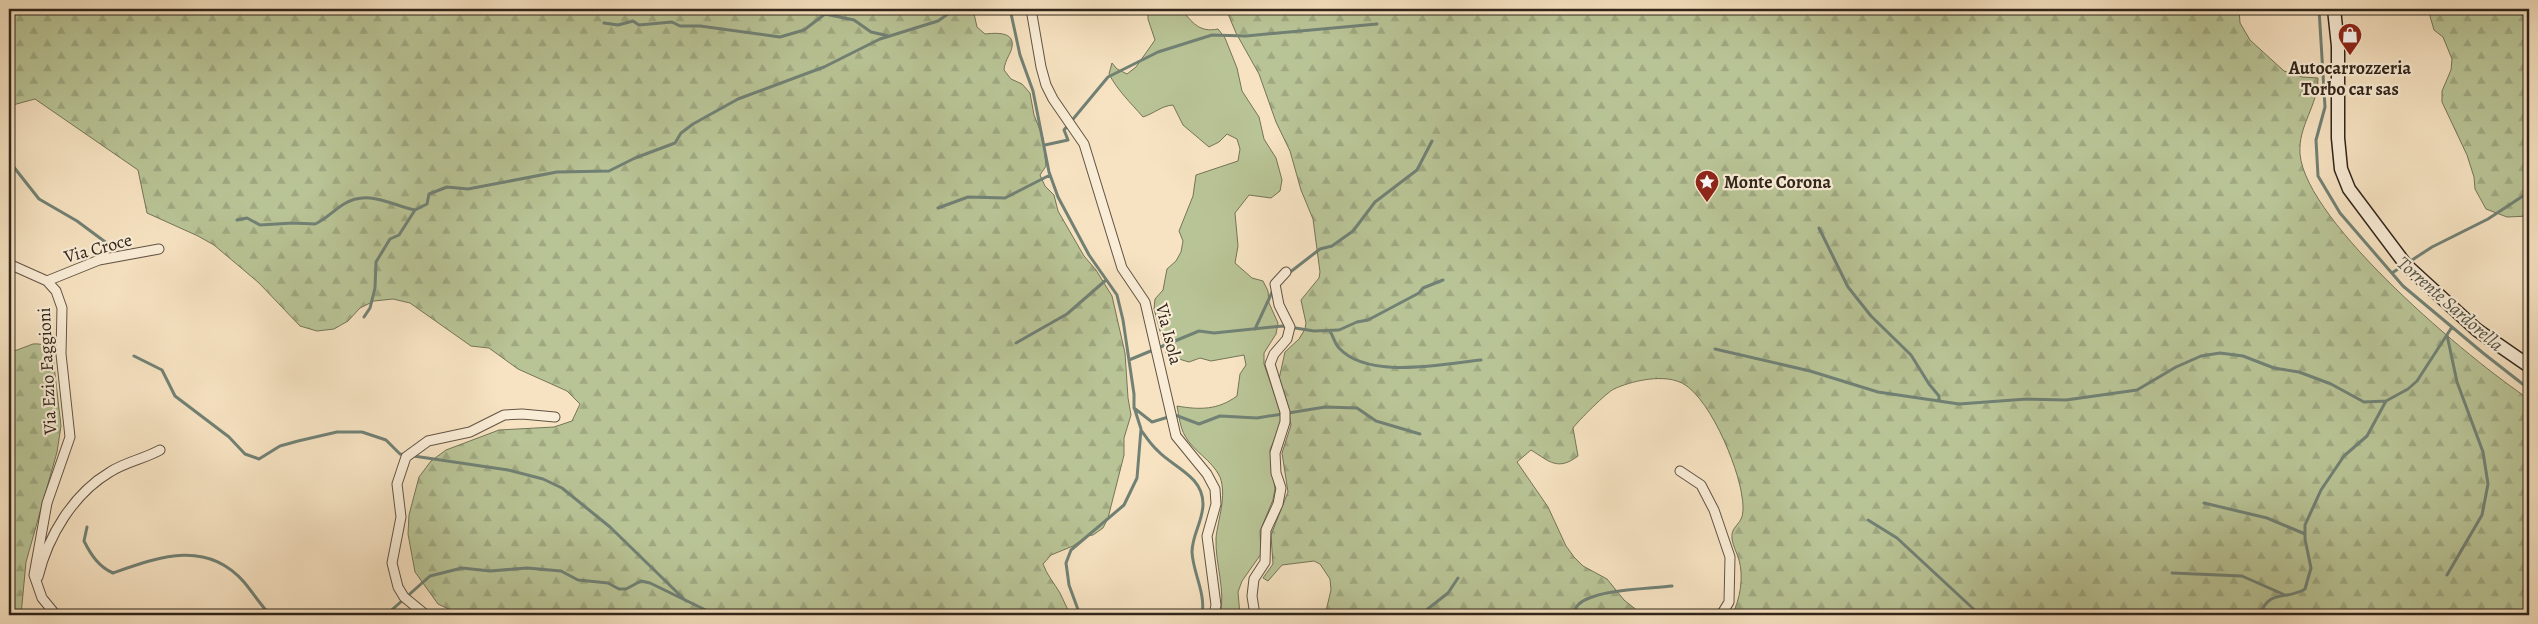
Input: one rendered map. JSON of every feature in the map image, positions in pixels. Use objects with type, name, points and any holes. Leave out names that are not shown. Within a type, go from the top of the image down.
[{"type":"main road","points":[[2334,9],[2337,23],[2340,161],[2349,188],[2406,266],[2477,330],[2529,366]]},
{"type":"street","name":"Via Isola","points":[[1031,9],[1046,85],[1053,99],[1084,144],[1122,268],[1145,302],[1176,436],[1207,474],[1215,489],[1216,504],[1207,536],[1216,604],[1214,615]]},
{"type":"street","name":"Via Croce","points":[[47,281],[99,260],[159,249]]},
{"type":"street","points":[[9,264],[47,281]]},
{"type":"street","points":[[1255,615],[1252,596],[1254,579],[1265,562],[1266,530],[1278,504],[1281,488],[1276,473],[1275,453],[1285,422],[1286,412],[1270,364],[1274,354],[1287,339],[1290,327],[1279,305],[1275,284],[1286,272]]},
{"type":"street","name":"Via Ezio Faggioni","points":[[47,281],[56,292],[62,308],[61,354],[70,437],[46,503],[35,561],[36,585],[42,598],[56,615]]},
{"type":"street","points":[[426,615],[412,606],[401,592],[392,563],[401,517],[397,484],[406,457],[428,441],[470,432],[504,415],[522,414],[555,417]]},
{"type":"street","points":[[36,585],[40,566],[63,516],[91,485],[112,471],[160,450]]},
{"type":"street","points":[[1680,471],[1700,485],[1714,510],[1730,557],[1729,602],[1721,615]]},
{"type":"green space","points":[[9,9],[973,9],[977,27],[985,34],[1003,34],[1010,38],[1012,42],[1004,70],[1011,79],[1022,84],[1030,93],[1034,115],[1043,138],[1046,166],[1040,175],[1045,186],[1054,195],[1058,211],[1084,256],[1096,270],[1112,296],[1125,353],[1131,415],[1124,438],[1124,455],[1108,518],[1103,528],[1073,546],[1051,555],[1043,564],[1071,615],[490,615],[455,612],[438,604],[415,572],[408,534],[409,515],[419,477],[431,461],[446,450],[499,430],[554,427],[572,421],[580,404],[567,391],[518,369],[489,348],[471,346],[410,303],[393,299],[374,301],[360,308],[348,321],[334,329],[317,331],[300,326],[259,283],[214,245],[147,213],[138,170],[35,99],[9,106]]},
{"type":"green space","points":[[1148,9],[1181,9],[1201,28],[1218,29],[1225,38],[1237,68],[1242,91],[1259,117],[1264,139],[1276,158],[1282,180],[1280,191],[1271,198],[1249,195],[1235,213],[1238,246],[1235,263],[1252,278],[1263,281],[1268,291],[1269,303],[1278,323],[1276,334],[1264,353],[1264,364],[1282,421],[1270,450],[1275,489],[1273,500],[1260,531],[1261,554],[1242,581],[1238,592],[1240,615],[1220,615],[1222,596],[1216,538],[1223,492],[1220,477],[1217,471],[1193,447],[1185,436],[1177,406],[1208,408],[1223,404],[1237,396],[1240,374],[1246,365],[1244,355],[1211,361],[1200,358],[1189,362],[1179,359],[1168,360],[1154,309],[1155,299],[1163,290],[1167,269],[1176,261],[1181,252],[1183,241],[1179,231],[1193,196],[1196,175],[1238,161],[1240,149],[1237,139],[1227,134],[1219,142],[1209,147],[1183,125],[1173,105],[1143,117],[1124,96],[1109,74],[1112,63],[1117,69],[1127,74],[1136,67],[1155,40],[1148,19]]},
{"type":"green space","points":[[1226,9],[2239,9],[2240,23],[2250,40],[2284,71],[2302,77],[2318,78],[2315,98],[2302,134],[2300,154],[2309,183],[2330,216],[2360,252],[2433,323],[2529,399],[2529,615],[1732,615],[1739,595],[1741,574],[1732,535],[1733,530],[1742,517],[1743,508],[1740,484],[1735,468],[1720,431],[1699,398],[1688,387],[1677,381],[1654,379],[1637,381],[1610,391],[1586,413],[1573,428],[1578,456],[1571,461],[1559,464],[1554,463],[1531,450],[1517,462],[1548,507],[1566,546],[1574,557],[1583,566],[1607,579],[1624,600],[1643,615],[1325,615],[1331,590],[1330,579],[1320,564],[1314,561],[1282,565],[1268,581],[1263,578],[1273,564],[1271,535],[1288,492],[1282,453],[1291,425],[1279,379],[1285,352],[1299,339],[1305,329],[1306,323],[1301,300],[1319,278],[1320,272],[1313,219],[1301,190],[1290,151],[1276,122],[1259,74],[1236,33]]},
{"type":"green space","points":[[2428,9],[2529,9],[2529,216],[2507,217],[2486,209],[2475,189],[2474,177],[2467,155],[2442,102],[2442,91],[2451,70],[2452,59],[2443,37],[2434,30]]},
{"type":"green space","points":[[33,344],[45,346],[53,357],[61,426],[57,452],[26,562],[21,615],[9,615],[9,353]]},
{"type":"waterway","points":[[237,220],[247,218],[260,225],[315,224],[344,204],[362,198],[380,200],[415,210],[427,204],[429,194],[447,187],[468,189],[557,172],[609,171],[635,158],[675,143],[681,133],[693,124],[738,99],[824,67],[880,39],[938,21],[955,9]]},
{"type":"waterway","points":[[1010,9],[1020,55],[1033,91],[1049,172],[1058,197],[1089,255],[1117,295],[1123,320],[1134,394],[1134,407],[1141,429],[1137,478],[1124,505],[1071,550],[1066,563],[1069,585],[1080,615]]},
{"type":"waterway","name":"Torrente Sardorella","points":[[2319,9],[2325,107],[2316,140],[2318,176],[2340,213],[2403,286],[2529,389]]},
{"type":"waterway","points":[[604,23],[618,25],[633,21],[639,25],[672,22],[680,26],[700,26],[780,37],[804,30],[825,14],[854,20],[871,32],[889,36]]},
{"type":"waterway","points":[[1045,145],[1068,140],[1064,130],[1108,77],[1158,52],[1212,35],[1246,36],[1377,24]]},
{"type":"waterway","points":[[1289,273],[1320,249],[1332,246],[1353,231],[1375,202],[1417,170],[1432,141]]},
{"type":"waterway","points":[[9,161],[39,199],[77,221],[108,244]]},
{"type":"waterway","points":[[938,208],[968,197],[1005,198],[1050,175]]},
{"type":"waterway","points":[[2409,262],[2432,247],[2488,219],[2529,192]]},
{"type":"waterway","points":[[364,317],[370,308],[375,288],[376,262],[390,239],[399,235],[415,210]]},
{"type":"waterway","points":[[1819,228],[1848,287],[1871,316],[1911,355],[1939,396],[1939,401]]},
{"type":"waterway","points":[[2392,273],[2404,265]]},
{"type":"waterway","points":[[1016,343],[1067,314],[1106,280]]},
{"type":"waterway","points":[[1129,360],[1199,331],[1214,333],[1283,326],[1314,331],[1339,330],[1357,322],[1368,320],[1419,293],[1423,288],[1443,280]]},
{"type":"waterway","points":[[1255,329],[1274,288]]},
{"type":"waterway","points":[[2260,615],[2268,601],[2273,598],[2305,589],[2311,568],[2305,539],[2305,525],[2321,490],[2344,456],[2367,436],[2386,401],[2408,389],[2417,381],[2452,327]]},
{"type":"waterway","points":[[1330,331],[1339,348],[1352,358],[1368,364],[1407,368],[1481,360]]},
{"type":"waterway","points":[[2447,335],[2457,382],[2483,452],[2488,484],[2482,515],[2447,575]]},
{"type":"waterway","points":[[1715,349],[1810,371],[1878,392],[1959,404],[2027,399],[2066,400],[2137,390],[2176,367],[2201,356],[2220,353],[2243,356],[2274,368],[2299,372],[2331,384],[2364,402],[2386,401]]},
{"type":"waterway","points":[[134,356],[162,370],[175,396],[229,437],[245,454],[259,459],[280,446],[298,441],[337,432],[362,432],[386,440],[400,454],[508,470],[543,479],[562,488],[610,527],[686,601]]},
{"type":"waterway","points":[[1134,408],[1152,422],[1175,415],[1199,424],[1220,416],[1257,418],[1325,407],[1357,408],[1376,421],[1420,434]]},
{"type":"waterway","points":[[1141,430],[1155,449],[1193,479],[1202,494],[1203,510],[1192,546],[1193,560],[1201,591],[1202,615]]},
{"type":"waterway","points":[[2204,503],[2267,518],[2305,534]]},
{"type":"waterway","points":[[1868,520],[1897,538],[1980,615]]},
{"type":"waterway","points":[[87,527],[84,541],[100,564],[113,573],[165,557],[182,555],[214,560],[229,569],[244,582],[270,615]]},
{"type":"waterway","points":[[386,615],[430,576],[462,568],[490,571],[527,568],[561,571],[578,580],[608,583],[619,589],[626,589],[641,581],[650,583],[716,615]]},
{"type":"waterway","points":[[2172,573],[2242,576],[2285,595]]},
{"type":"waterway","points":[[1420,615],[1448,593],[1458,578]]},
{"type":"waterway","points":[[1573,615],[1578,605],[1596,596],[1622,591],[1672,586]]},
{"type":"place","name":"Autocarrozzeria Torbo car sas","points":[[2350,56]]},
{"type":"place","name":"Monte Corona","points":[[1707,203]]}]
